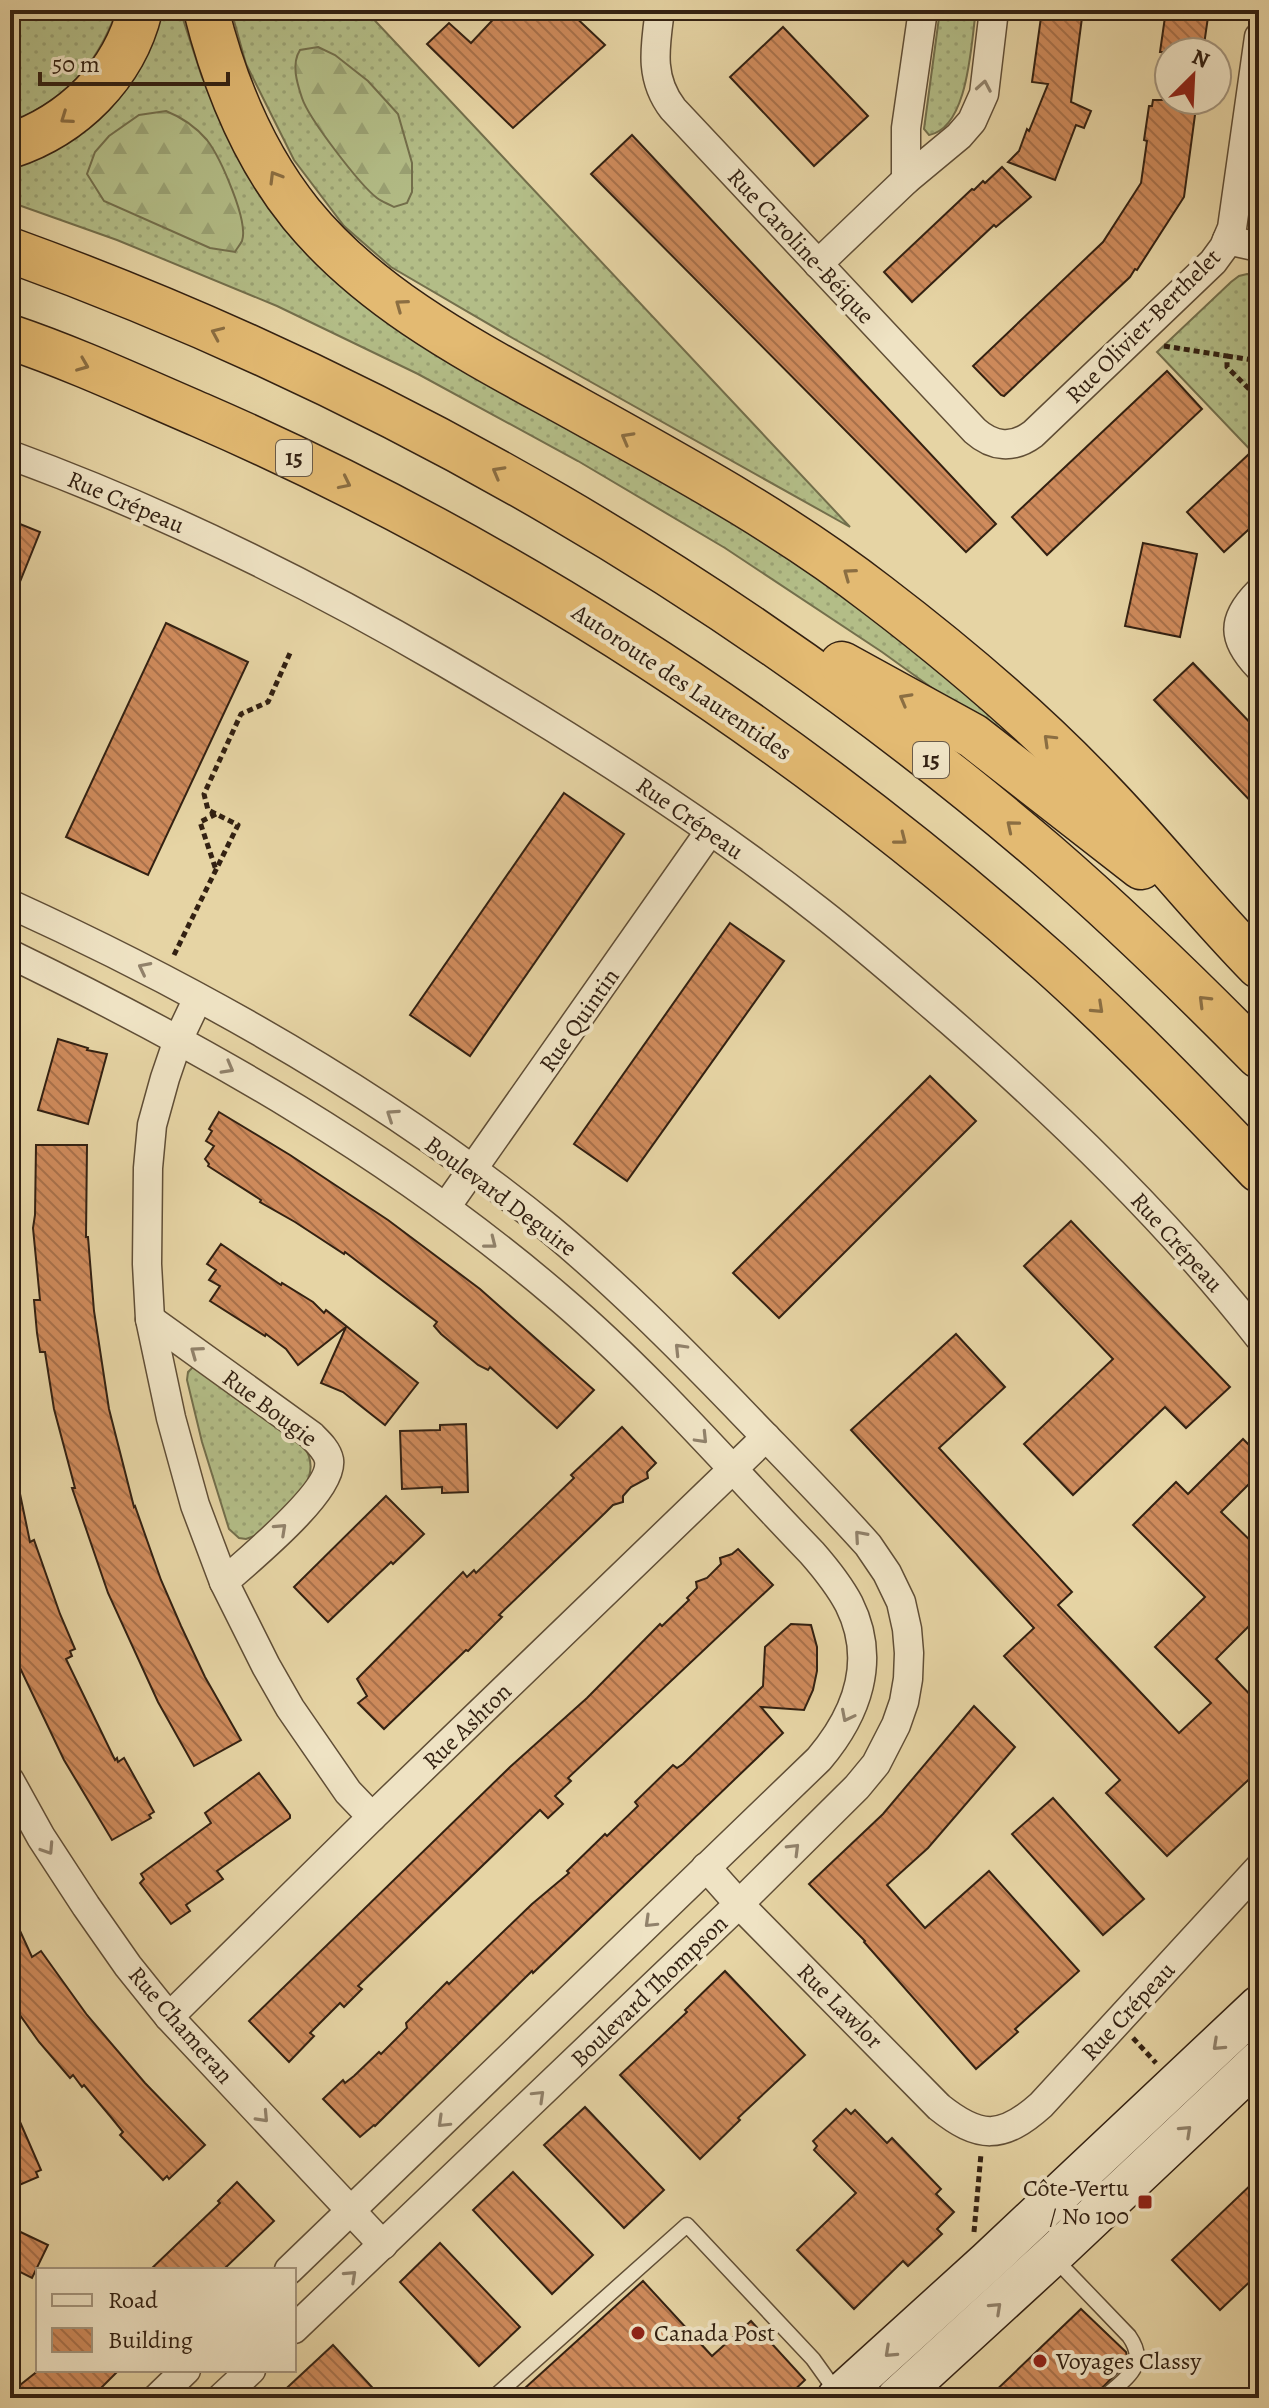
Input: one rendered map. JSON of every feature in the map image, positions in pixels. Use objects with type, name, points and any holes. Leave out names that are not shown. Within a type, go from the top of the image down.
[{"type":"highway","points":[[10,146],[44,132],[83,105],[123,53],[140,10]]},
{"type":"highway","points":[[206,10],[237,102],[272,172],[300,213],[357,271],[420,320],[750,508],[875,593],[966,665],[1060,751],[1104,795],[1245,952]]},
{"type":"highway","name":"15","points":[[10,250],[169,311],[310,376],[439,440],[566,511],[674,577],[782,650],[924,754],[1012,826],[1090,894],[1259,1056]]},
{"type":"highway","name":"Autoroute des Laurentides","points":[[10,337],[242,433],[386,503],[554,597],[661,665],[799,761],[967,892],[1100,1010],[1252,1166]]},
{"type":"highway","points":[[566,511],[973,736],[1245,952]]},
{"type":"main road","points":[[839,2398],[1259,2006]]},
{"type":"main road","points":[[897,2398],[1259,2061]]},
{"type":"main road","points":[[925,2398],[938,2361]]},
{"type":"street","name":"Rue Caroline-Béique","points":[[660,10],[655,69],[665,100],[975,431],[990,441],[1009,444]]},
{"type":"street","points":[[906,180],[906,128],[923,10]]},
{"type":"street","points":[[818,264],[906,180],[959,136],[977,113],[984,94],[994,10]]},
{"type":"street","name":"Rue Olivier-Berthelet","points":[[1009,444],[1026,439],[1044,423],[1213,262],[1227,240],[1235,206],[1259,37]]},
{"type":"street","points":[[1227,240],[1259,247]]},
{"type":"street","name":"Rue Crépeau","points":[[10,455],[136,504],[252,557],[384,627],[529,711],[710,831],[817,909],[1001,1066],[1077,1136],[1153,1213],[1259,1337]]},
{"type":"street","points":[[1259,592],[1245,606],[1238,628],[1244,650],[1259,667]]},
{"type":"street","name":"Rue Quintin","points":[[446,1207],[710,831]]},
{"type":"street","name":"Boulevard Deguire","points":[[10,904],[152,971],[276,1041],[360,1093],[473,1171],[551,1230],[670,1338],[868,1545],[887,1573],[901,1602]]},
{"type":"street","name":"Boulevard Deguire","points":[[10,954],[178,1040],[314,1118],[446,1207],[561,1300],[613,1347],[734,1470],[835,1580],[850,1606],[860,1641]]},
{"type":"street","points":[[198,998],[178,1040],[165,1078],[152,1125],[149,1154],[146,1210],[150,1319],[171,1418],[195,1505],[224,1582],[266,1666],[290,1708],[348,1792],[372,1817]]},
{"type":"street","name":"Rue Bougie","points":[[150,1319],[311,1435],[329,1459],[329,1471],[323,1484],[308,1504],[224,1582]]},
{"type":"street","name":"Rue Ashton","points":[[169,2017],[766,1437]]},
{"type":"street","name":"Boulevard Thompson","points":[[296,2327],[739,1904],[857,1787],[876,1764],[896,1725],[908,1679],[907,1629],[901,1602]]},
{"type":"street","name":"Boulevard Thompson","points":[[291,2268],[819,1759],[834,1741],[858,1695],[862,1670],[860,1641]]},
{"type":"street","name":"Rue Chameran","points":[[10,1781],[41,1837],[128,1966],[169,2017],[383,2245]]},
{"type":"street","name":"Rue Lawlor","points":[[706,1867],[939,2107],[982,2141]]},
{"type":"street","name":"Rue Crépeau","points":[[982,2141],[1028,2117],[1041,2105],[1259,1868]]},
{"type":"street","points":[[157,2398],[184,2372]]},
{"type":"street","points":[[221,2398],[249,2372]]},
{"type":"lane","points":[[493,2398],[687,2225],[813,2359],[839,2398]]},
{"type":"lane","points":[[1052,2256],[1129,2336],[1138,2351],[1133,2370],[1104,2398]]},
{"type":"path","points":[[1162,344],[1259,361]]},
{"type":"path","points":[[1227,356],[1227,367],[1246,390],[1252,392],[1259,389]]},
{"type":"path","points":[[163,949],[176,955],[238,825],[208,810],[204,794],[241,714],[268,702],[291,651]]},
{"type":"path","points":[[216,814],[200,822],[216,871]]},
{"type":"path","points":[[1134,2039],[1162,2069]]},
{"type":"path","points":[[973,2244],[982,2141]]},
{"type":"green space","points":[[10,10],[117,10],[99,48],[77,79],[47,103],[10,123]]},
{"type":"green space","points":[[180,10],[202,77],[250,170],[278,207],[713,496],[1039,743],[1028,757],[882,652],[725,548],[578,461],[418,374],[277,306],[117,240],[10,202],[10,160],[150,12]]},
{"type":"green space","points":[[231,10],[365,10],[850,527],[391,267],[344,226],[294,160],[246,64]]},
{"type":"green space","points":[[940,10],[976,10],[966,82],[960,101],[953,117],[942,129],[929,135],[924,129]]},
{"type":"green space","points":[[318,47],[335,55],[368,81],[398,114],[412,163],[412,192],[407,203],[394,207],[369,191],[314,121],[302,98],[295,67],[300,50]]},
{"type":"green space","points":[[166,111],[198,131],[219,160],[241,219],[242,241],[235,252],[210,248],[104,201],[87,174],[95,152],[109,136],[139,115]]},
{"type":"green space","points":[[1247,274],[1259,275],[1259,459],[1157,352],[1231,282]]},
{"type":"green space","points":[[193,1367],[304,1446],[310,1459],[306,1484],[298,1495],[257,1535],[246,1539],[239,1538],[229,1529],[202,1442],[187,1380],[188,1372]]},
{"type":"building","points":[[502,10],[568,10],[605,45],[513,128],[427,44],[449,23],[471,43]]},
{"type":"building","points":[[1042,10],[1083,10],[1071,102],[1091,111],[1084,128],[1076,125],[1055,180],[1008,162],[1019,151],[1048,84],[1032,82]]},
{"type":"building","points":[[1166,10],[1209,10],[1205,36],[1162,36]]},
{"type":"building","points":[[783,27],[868,116],[814,166],[730,77]]},
{"type":"building","points":[[1153,100],[1153,116],[1195,116],[1184,197],[1137,270],[1004,396],[1001,395],[973,366],[1103,242],[1141,183],[1147,141],[1144,140],[1149,106],[1152,106]]},
{"type":"building","points":[[632,135],[996,524],[966,552],[591,174]]},
{"type":"building","points":[[1002,167],[1031,197],[996,227],[994,225],[912,302],[884,272],[972,189],[983,181],[985,183]]},
{"type":"building","points":[[1167,371],[1202,409],[1047,555],[1012,517]]},
{"type":"building","points":[[1249,454],[1259,465],[1259,520],[1224,552],[1187,512]]},
{"type":"building","points":[[10,520],[40,532],[11,604],[10,603]]},
{"type":"building","points":[[1143,543],[1197,554],[1180,637],[1125,626]]},
{"type":"building","points":[[166,623],[248,662],[148,875],[66,837]]},
{"type":"building","points":[[1193,663],[1259,732],[1259,810],[1154,700]]},
{"type":"building","points":[[564,793],[624,834],[470,1056],[410,1015]]},
{"type":"building","points":[[730,923],[784,961],[627,1181],[574,1144]]},
{"type":"building","points":[[58,1039],[107,1054],[88,1124],[38,1110]]},
{"type":"building","points":[[930,1076],[976,1121],[779,1318],[733,1273]]},
{"type":"building","points":[[219,1112],[388,1220],[480,1289],[594,1390],[557,1428],[490,1367],[488,1370],[478,1365],[441,1334],[434,1326],[437,1322],[345,1252],[260,1202],[208,1166],[205,1159],[214,1146],[206,1141]]},
{"type":"building","points":[[36,1145],[87,1145],[86,1237],[94,1311],[109,1409],[134,1507],[181,1626],[205,1677],[241,1740],[194,1766],[158,1702],[108,1593],[72,1488],[75,1488],[54,1409],[45,1352],[40,1352],[37,1333],[34,1300],[40,1300],[33,1228]]},
{"type":"building","points":[[1071,1221],[1230,1387],[1186,1428],[1165,1407],[1073,1495],[1024,1444],[1113,1359],[1024,1266]]},
{"type":"building","points":[[221,1244],[281,1285],[313,1302],[324,1313],[326,1310],[418,1383],[385,1425],[343,1392],[321,1383],[346,1327],[298,1365],[286,1349],[266,1334],[210,1301],[220,1286],[209,1280],[216,1270],[207,1264]]},
{"type":"building","points":[[956,1334],[1005,1387],[939,1448],[1072,1592],[1058,1605],[1179,1733],[1211,1703],[1155,1647],[1205,1597],[1133,1525],[1176,1482],[1188,1494],[1243,1439],[1259,1455],[1259,1474],[1221,1512],[1259,1549],[1259,1616],[1216,1659],[1259,1704],[1259,1770],[1167,1856],[1106,1793],[1120,1780],[1004,1656],[1034,1628],[851,1430]]},
{"type":"building","points":[[466,1424],[468,1492],[442,1493],[442,1487],[402,1489],[400,1431],[440,1430],[440,1425]]},
{"type":"building","points":[[622,1427],[656,1463],[647,1472],[648,1478],[631,1487],[623,1496],[623,1502],[613,1505],[499,1615],[502,1617],[468,1651],[384,1729],[358,1703],[367,1696],[357,1679],[463,1572],[467,1577],[474,1570],[476,1573]]},
{"type":"building","points":[[19,1489],[30,1542],[34,1540],[75,1649],[70,1651],[72,1656],[66,1659],[115,1760],[117,1758],[118,1762],[124,1758],[154,1812],[149,1815],[151,1818],[112,1840],[64,1760],[10,1647],[10,1490]]},
{"type":"building","points":[[386,1496],[424,1534],[328,1622],[294,1587]]},
{"type":"building","points":[[738,1549],[773,1585],[568,1778],[571,1781],[555,1796],[563,1804],[548,1818],[540,1810],[358,1986],[362,1989],[344,2007],[340,2003],[310,2033],[314,2036],[289,2062],[249,2021],[510,1767],[689,1600],[687,1598],[697,1588],[696,1582],[707,1578],[721,1564],[720,1558]]},
{"type":"building","points":[[791,1624],[811,1625],[817,1647],[817,1671],[804,1710],[761,1707],[783,1733],[532,1971],[375,2126],[360,2137],[323,2099],[379,2052],[381,2054],[407,2028],[406,2023],[447,1982],[449,1984],[569,1873],[567,1871],[605,1834],[607,1836],[638,1806],[635,1802],[673,1765],[677,1768],[683,1764],[763,1686],[765,1647]]},
{"type":"building","points":[[974,1706],[1015,1747],[928,1848],[887,1885],[925,1928],[989,1871],[1079,1971],[976,2069],[865,1941],[809,1884],[883,1814]]},
{"type":"building","points":[[259,1773],[290,1818],[217,1871],[223,1879],[186,1905],[190,1911],[171,1924],[140,1883],[144,1879],[141,1874],[211,1823],[205,1813]]},
{"type":"building","points":[[1053,1798],[1144,1899],[1103,1935],[1012,1834]]},
{"type":"building","points":[[10,1909],[32,1957],[41,1951],[87,2015],[145,2083],[205,2145],[169,2179],[167,2176],[163,2180],[120,2135],[123,2132],[110,2116],[84,2085],[82,2087],[73,2075],[70,2078],[10,2001]]},
{"type":"building","points":[[725,1971],[805,2055],[700,2159],[620,2075]]},
{"type":"building","points":[[10,2099],[41,2170],[36,2172],[38,2177],[10,2189]]},
{"type":"building","points":[[585,2107],[664,2190],[624,2228],[544,2145]]},
{"type":"building","points":[[846,2109],[851,2114],[855,2110],[887,2143],[892,2138],[941,2189],[936,2194],[954,2212],[937,2229],[942,2234],[908,2266],[903,2261],[854,2309],[797,2250],[856,2193],[814,2150],[817,2146],[813,2141]]},
{"type":"building","points":[[513,2172],[593,2255],[552,2294],[473,2210]]},
{"type":"building","points":[[1259,2177],[1259,2273],[1220,2310],[1172,2260]]},
{"type":"building","points":[[237,2182],[274,2221],[225,2268],[152,2268],[220,2203],[218,2201]]},
{"type":"building","points":[[10,2227],[48,2245],[32,2278],[10,2267]]},
{"type":"building","points":[[440,2243],[520,2327],[479,2366],[400,2282]]},
{"type":"building","name":"Canada Post","points":[[643,2281],[712,2356],[751,2321],[805,2380],[786,2398],[514,2398]]},
{"type":"building","points":[[1081,2309],[1127,2356],[1119,2371],[1092,2398],[988,2398]]},
{"type":"building","points":[[333,2345],[382,2398],[276,2398]]},
{"type":"building","points":[[36,2372],[117,2372],[91,2398],[10,2398],[10,2393]]},
{"type":"place","name":"Côte-Vertu / No 100","points":[[1145,2202]]},
{"type":"place","name":"Canada Post","points":[[638,2333]]},
{"type":"place","name":"Voyages Classy","points":[[1040,2361]]}]
